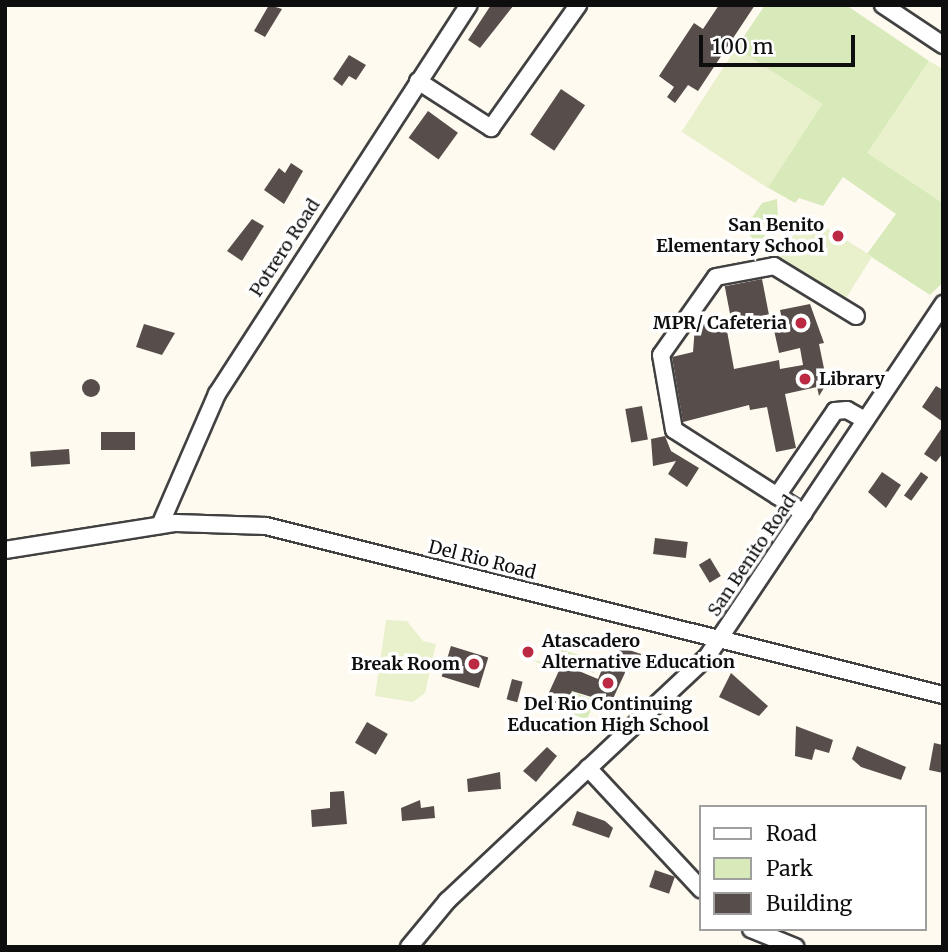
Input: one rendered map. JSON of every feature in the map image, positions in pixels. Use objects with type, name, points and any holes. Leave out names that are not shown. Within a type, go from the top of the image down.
[{"type":"street","name":"Potrero Road","points":[[160,525],[216,394],[469,5]]},
{"type":"street","points":[[418,81],[491,128],[578,5]]},
{"type":"street","points":[[883,5],[943,45]]},
{"type":"street","points":[[804,513],[674,430],[661,355],[716,276],[774,266],[856,316]]},
{"type":"street","name":"San Benito Road","points":[[409,947],[447,901],[720,640],[943,304]]},
{"type":"street","points":[[777,496],[835,411],[848,410],[865,420]]},
{"type":"street","name":"Del Rio Road","points":[[5,550],[160,525],[266,526],[943,695]]},
{"type":"street","points":[[588,768],[699,887]]},
{"type":"street","points":[[756,931],[795,947]]},
{"type":"green space","points":[[765,5],[846,5],[929,61],[868,153],[943,203],[943,282],[930,295],[867,254],[896,214],[843,177],[823,206],[799,198],[795,203],[767,187],[822,104],[736,48]]},
{"type":"green space","points":[[736,48],[822,104],[768,188],[682,132]]},
{"type":"green space","points":[[929,61],[943,69],[943,203],[867,153]]},
{"type":"green space","points":[[777,199],[778,220],[758,244],[744,229],[762,203]]},
{"type":"green space","points":[[806,215],[872,256],[844,301],[778,260]]},
{"type":"green space","points":[[386,620],[407,621],[423,641],[436,644],[425,693],[413,702],[375,696]]},
{"type":"green space","points":[[560,649],[598,661],[594,673],[564,662],[559,673],[533,660],[554,665]]},
{"type":"green space","points":[[572,691],[595,701],[587,720],[564,710]]},
{"type":"building","points":[[269,5],[282,9],[265,37],[254,31]]},
{"type":"building","points":[[491,5],[514,5],[480,48],[468,40]]},
{"type":"building","points":[[719,5],[755,5],[698,91],[688,85],[675,103],[667,97],[674,87],[659,76],[694,23],[703,29]]},
{"type":"building","points":[[349,55],[366,65],[356,80],[349,76],[342,86],[333,79]]},
{"type":"building","points":[[561,89],[585,105],[554,151],[530,135]]},
{"type":"building","points":[[428,111],[458,133],[439,159],[409,138]]},
{"type":"building","points":[[291,163],[303,171],[284,204],[264,190],[279,168],[285,173]]},
{"type":"building","points":[[252,219],[264,226],[242,261],[227,251]]},
{"type":"building","points":[[762,279],[769,314],[732,322],[725,286]]},
{"type":"building","points":[[810,304],[824,343],[819,344],[827,383],[819,396],[817,387],[785,394],[796,448],[776,452],[767,407],[750,410],[749,405],[683,422],[672,357],[693,352],[695,326],[725,320],[734,369],[779,360],[780,369],[803,365],[800,348],[779,353],[774,330],[784,328],[780,310]]},
{"type":"building","points":[[144,324],[175,333],[162,355],[136,347]]},
{"type":"building","points":[[91,379],[97,382],[100,388],[97,394],[91,397],[85,394],[82,388],[85,382]]},
{"type":"building","points":[[936,386],[943,390],[943,422],[922,407]]},
{"type":"building","points":[[642,406],[648,439],[631,442],[625,409]]},
{"type":"building","points":[[943,426],[943,453],[936,462],[924,454]]},
{"type":"building","points":[[101,432],[135,432],[135,450],[101,450]]},
{"type":"building","points":[[665,436],[671,451],[699,468],[687,487],[668,474],[676,461],[653,466],[651,439]]},
{"type":"building","points":[[69,449],[70,464],[31,467],[30,452]]},
{"type":"building","points":[[882,472],[901,485],[886,508],[868,492]]},
{"type":"building","points":[[921,472],[928,477],[911,501],[904,495]]},
{"type":"building","points":[[655,538],[688,542],[686,558],[653,554]]},
{"type":"building","points":[[710,558],[721,576],[710,583],[699,565]]},
{"type":"building","points":[[451,646],[488,657],[479,688],[442,677]]},
{"type":"building","points":[[620,647],[641,654],[637,665],[630,662],[611,703],[572,691],[565,707],[546,699],[562,664],[598,679],[605,662],[614,666]]},
{"type":"building","points":[[731,673],[768,706],[759,716],[719,697]]},
{"type":"building","points":[[512,679],[523,682],[517,702],[507,699]]},
{"type":"building","points":[[367,722],[388,734],[376,755],[355,743]]},
{"type":"building","points":[[796,726],[833,740],[829,753],[815,749],[812,760],[795,756]]},
{"type":"building","points":[[934,743],[943,745],[943,773],[929,770]]},
{"type":"building","points":[[857,746],[906,767],[901,780],[861,767],[852,759]]},
{"type":"building","points":[[547,747],[557,756],[536,782],[523,771]]},
{"type":"building","points":[[500,772],[501,789],[468,792],[467,779]]},
{"type":"building","points":[[344,791],[347,824],[312,827],[311,810],[330,808],[330,792]]},
{"type":"building","points":[[420,800],[421,808],[434,806],[435,818],[402,821],[401,808]]},
{"type":"building","points":[[577,811],[605,821],[613,828],[609,838],[572,825]]},
{"type":"building","points":[[655,870],[675,877],[669,894],[649,887]]},
{"type":"place","name":"San Benito Elementary School","points":[[838,236]]},
{"type":"place","name":"MPR/ Cafeteria","points":[[801,323]]},
{"type":"place","name":"Library","points":[[805,379]]},
{"type":"place","name":"Atascadero Alternative Education","points":[[528,652]]},
{"type":"place","name":"Break Room","points":[[474,664]]},
{"type":"place","name":"Del Rio Continuing Education High School","points":[[608,683]]}]
